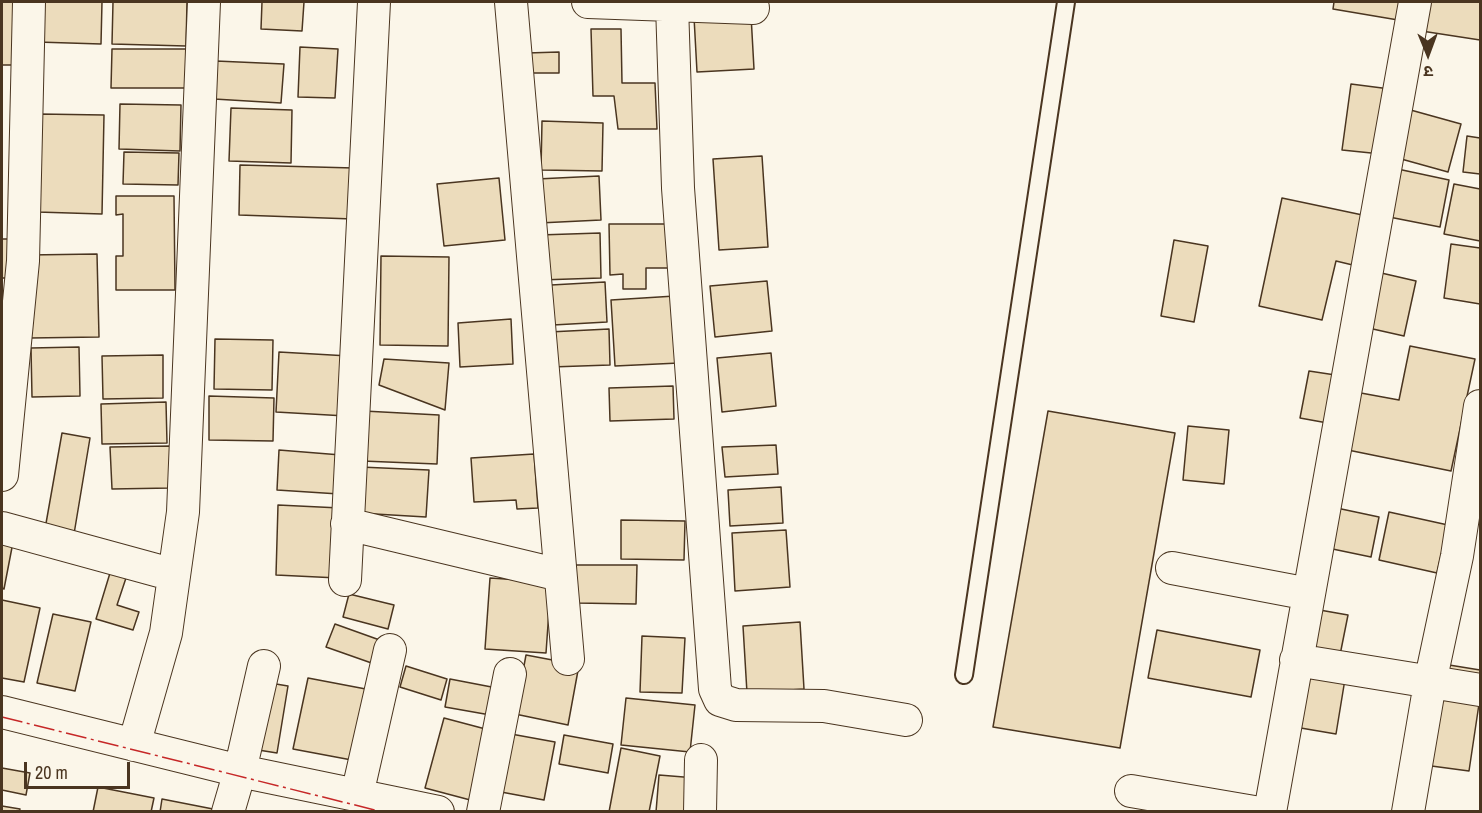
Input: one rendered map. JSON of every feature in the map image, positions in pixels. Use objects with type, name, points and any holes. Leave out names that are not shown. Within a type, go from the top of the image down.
[{"type":"street","points":[[2,475],[23,261],[29,2]]},
{"type":"street","points":[[134,745],[166,633],[183,512],[204,2]]},
{"type":"street","points":[[345,580],[374,2]]},
{"type":"street","points":[[511,2],[568,659]]},
{"type":"street","points":[[588,2],[753,8]]},
{"type":"street","points":[[1270,812],[1415,2]]},
{"type":"street","points":[[672,5],[678,188],[715,688],[720,700],[736,705],[824,706],[906,720]]},
{"type":"street","points":[[1417,810],[1430,683],[1469,558],[1480,406]]},
{"type":"street","points":[[347,524],[560,575]]},
{"type":"street","points":[[2,528],[174,574]]},
{"type":"street","points":[[1172,568],[1309,594]]},
{"type":"street","points":[[357,795],[390,650]]},
{"type":"street","points":[[1296,660],[1480,690]]},
{"type":"street","points":[[228,812],[240,771],[264,666]]},
{"type":"street","points":[[483,812],[510,674]]},
{"type":"street","points":[[2,712],[240,771],[438,812]]},
{"type":"street","points":[[700,812],[701,760]]},
{"type":"street","points":[[1131,791],[1254,812]]},
{"type":"lane","points":[[964,675],[1066,2]]},
{"type":"building","points":[[2,2],[16,2],[15,65],[2,65]]},
{"type":"building","points":[[38,2],[102,2],[101,44],[37,42]]},
{"type":"building","points":[[113,2],[187,2],[186,46],[112,44]]},
{"type":"building","points":[[262,2],[304,2],[302,31],[261,29]]},
{"type":"building","points":[[1334,2],[1407,2],[1404,21],[1333,9]]},
{"type":"building","points":[[1420,2],[1480,2],[1480,40],[1415,30]]},
{"type":"building","points":[[751,15],[754,69],[697,72],[694,17]]},
{"type":"building","points":[[591,29],[621,29],[622,83],[655,83],[657,129],[618,129],[614,96],[593,96]]},
{"type":"building","points":[[300,47],[338,49],[335,98],[298,97]]},
{"type":"building","points":[[112,49],[191,49],[191,88],[111,88]]},
{"type":"building","points":[[559,52],[559,73],[527,73],[527,53]]},
{"type":"building","points":[[216,61],[284,64],[281,103],[214,99]]},
{"type":"building","points":[[1351,84],[1390,89],[1381,154],[1342,150]]},
{"type":"building","points":[[120,104],[181,105],[180,151],[119,149]]},
{"type":"building","points":[[231,108],[292,110],[291,163],[229,161]]},
{"type":"building","points":[[1407,109],[1461,124],[1448,172],[1394,157]]},
{"type":"building","points":[[39,114],[104,115],[102,214],[37,212]]},
{"type":"building","points":[[542,121],[603,123],[602,171],[541,170]]},
{"type":"building","points":[[1467,136],[1480,138],[1480,174],[1463,172]]},
{"type":"building","points":[[124,152],[179,153],[178,185],[123,184]]},
{"type":"building","points":[[762,156],[768,247],[719,250],[713,159]]},
{"type":"building","points":[[240,165],[354,168],[353,219],[239,215]]},
{"type":"building","points":[[1393,168],[1449,180],[1440,227],[1384,216]]},
{"type":"building","points":[[599,176],[601,220],[539,223],[537,179]]},
{"type":"building","points":[[499,178],[505,240],[444,246],[437,184]]},
{"type":"building","points":[[1454,184],[1480,189],[1480,241],[1444,234]]},
{"type":"building","points":[[116,196],[174,196],[175,290],[116,290],[116,256],[123,256],[123,214],[116,215]]},
{"type":"building","points":[[1282,198],[1372,217],[1361,267],[1336,261],[1322,320],[1259,306]]},
{"type":"building","points":[[609,224],[670,224],[670,268],[646,268],[646,289],[623,289],[623,274],[610,275]]},
{"type":"building","points":[[600,233],[601,278],[540,280],[539,235]]},
{"type":"building","points":[[2,239],[12,239],[12,278],[2,278]]},
{"type":"building","points":[[1174,240],[1208,246],[1194,322],[1161,316]]},
{"type":"building","points":[[1451,244],[1480,248],[1480,304],[1444,298]]},
{"type":"building","points":[[97,254],[99,337],[30,338],[28,255]]},
{"type":"building","points":[[381,256],[449,257],[448,346],[380,345]]},
{"type":"building","points":[[1377,272],[1416,281],[1404,336],[1364,327]]},
{"type":"building","points":[[767,281],[772,331],[715,337],[710,286]]},
{"type":"building","points":[[605,282],[607,322],[553,325],[551,285]]},
{"type":"building","points":[[675,296],[679,363],[615,366],[611,300]]},
{"type":"building","points":[[511,319],[513,364],[460,367],[458,323]]},
{"type":"building","points":[[609,329],[610,365],[551,367],[549,332]]},
{"type":"building","points":[[215,339],[273,340],[272,390],[214,389]]},
{"type":"building","points":[[1410,346],[1475,359],[1451,471],[1338,448],[1350,391],[1399,400]]},
{"type":"building","points":[[79,347],[80,396],[32,397],[31,348]]},
{"type":"building","points":[[279,352],[349,356],[346,416],[276,412]]},
{"type":"building","points":[[771,353],[776,406],[722,412],[717,358]]},
{"type":"building","points":[[163,355],[163,398],[103,399],[102,356]]},
{"type":"building","points":[[384,359],[449,363],[445,410],[379,385]]},
{"type":"building","points":[[1309,371],[1342,376],[1333,424],[1300,418]]},
{"type":"building","points":[[673,386],[674,419],[610,421],[609,388]]},
{"type":"building","points":[[209,396],[274,398],[273,441],[209,440]]},
{"type":"building","points":[[166,402],[167,443],[102,444],[101,404]]},
{"type":"building","points":[[364,411],[439,415],[437,464],[362,461]]},
{"type":"building","points":[[1048,411],[1175,433],[1120,748],[993,727]]},
{"type":"building","points":[[1188,426],[1229,430],[1224,484],[1183,480]]},
{"type":"building","points":[[62,433],[90,438],[74,534],[45,529]]},
{"type":"building","points":[[776,445],[778,474],[725,477],[722,447]]},
{"type":"building","points":[[171,446],[171,488],[112,489],[110,447]]},
{"type":"building","points":[[279,450],[341,455],[339,494],[277,490]]},
{"type":"building","points":[[534,454],[538,508],[517,509],[516,500],[474,502],[471,458]]},
{"type":"building","points":[[360,467],[429,470],[426,517],[358,513]]},
{"type":"building","points":[[781,487],[783,523],[730,526],[728,490]]},
{"type":"building","points":[[278,505],[340,508],[338,578],[276,575]]},
{"type":"building","points":[[1332,507],[1379,517],[1371,557],[1323,547]]},
{"type":"building","points":[[1389,512],[1448,525],[1437,573],[1379,560]]},
{"type":"building","points":[[621,520],[685,521],[684,560],[621,559]]},
{"type":"building","points":[[786,530],[790,587],[735,591],[732,533]]},
{"type":"building","points":[[2,535],[14,537],[4,589],[2,588]]},
{"type":"building","points":[[576,565],[637,565],[636,604],[576,603]]},
{"type":"building","points":[[110,573],[126,578],[117,605],[139,612],[133,630],[96,619]]},
{"type":"building","points":[[490,578],[551,582],[546,653],[485,649]]},
{"type":"building","points":[[349,594],[394,605],[388,629],[343,617]]},
{"type":"building","points":[[2,600],[40,608],[24,682],[2,678]]},
{"type":"building","points":[[1314,609],[1348,615],[1338,665],[1304,658]]},
{"type":"building","points":[[53,614],[91,622],[75,691],[37,683]]},
{"type":"building","points":[[800,622],[804,689],[747,693],[743,626]]},
{"type":"building","points":[[335,624],[388,643],[380,666],[326,647]]},
{"type":"building","points":[[1157,630],[1260,650],[1251,697],[1148,678]]},
{"type":"building","points":[[642,636],[685,638],[682,693],[640,692]]},
{"type":"building","points":[[526,655],[579,665],[568,725],[515,714]]},
{"type":"building","points":[[1443,664],[1480,670],[1480,685],[1441,678]]},
{"type":"building","points":[[1299,665],[1346,673],[1336,734],[1289,726]]},
{"type":"building","points":[[406,666],[447,679],[441,700],[400,687]]},
{"type":"building","points":[[308,678],[371,690],[357,761],[293,749]]},
{"type":"building","points":[[450,679],[502,689],[496,716],[445,707]]},
{"type":"building","points":[[264,682],[288,686],[277,753],[252,749]]},
{"type":"building","points":[[626,698],[695,705],[690,752],[621,745]]},
{"type":"building","points":[[1434,698],[1479,704],[1469,771],[1424,765]]},
{"type":"building","points":[[444,718],[493,731],[474,801],[425,788]]},
{"type":"building","points":[[511,734],[555,742],[544,800],[501,792]]},
{"type":"building","points":[[564,735],[613,744],[608,773],[559,764]]},
{"type":"building","points":[[621,748],[660,756],[649,812],[609,812]]},
{"type":"building","points":[[2,768],[30,773],[26,795],[2,790]]},
{"type":"building","points":[[659,775],[696,778],[692,812],[656,812]]},
{"type":"building","points":[[98,787],[154,798],[151,812],[93,812]]},
{"type":"building","points":[[162,799],[213,809],[213,812],[160,812]]},
{"type":"building","points":[[2,806],[20,809],[19,812],[2,812]]},
{"type":"power","points":[[2,717],[383,812]]}]
